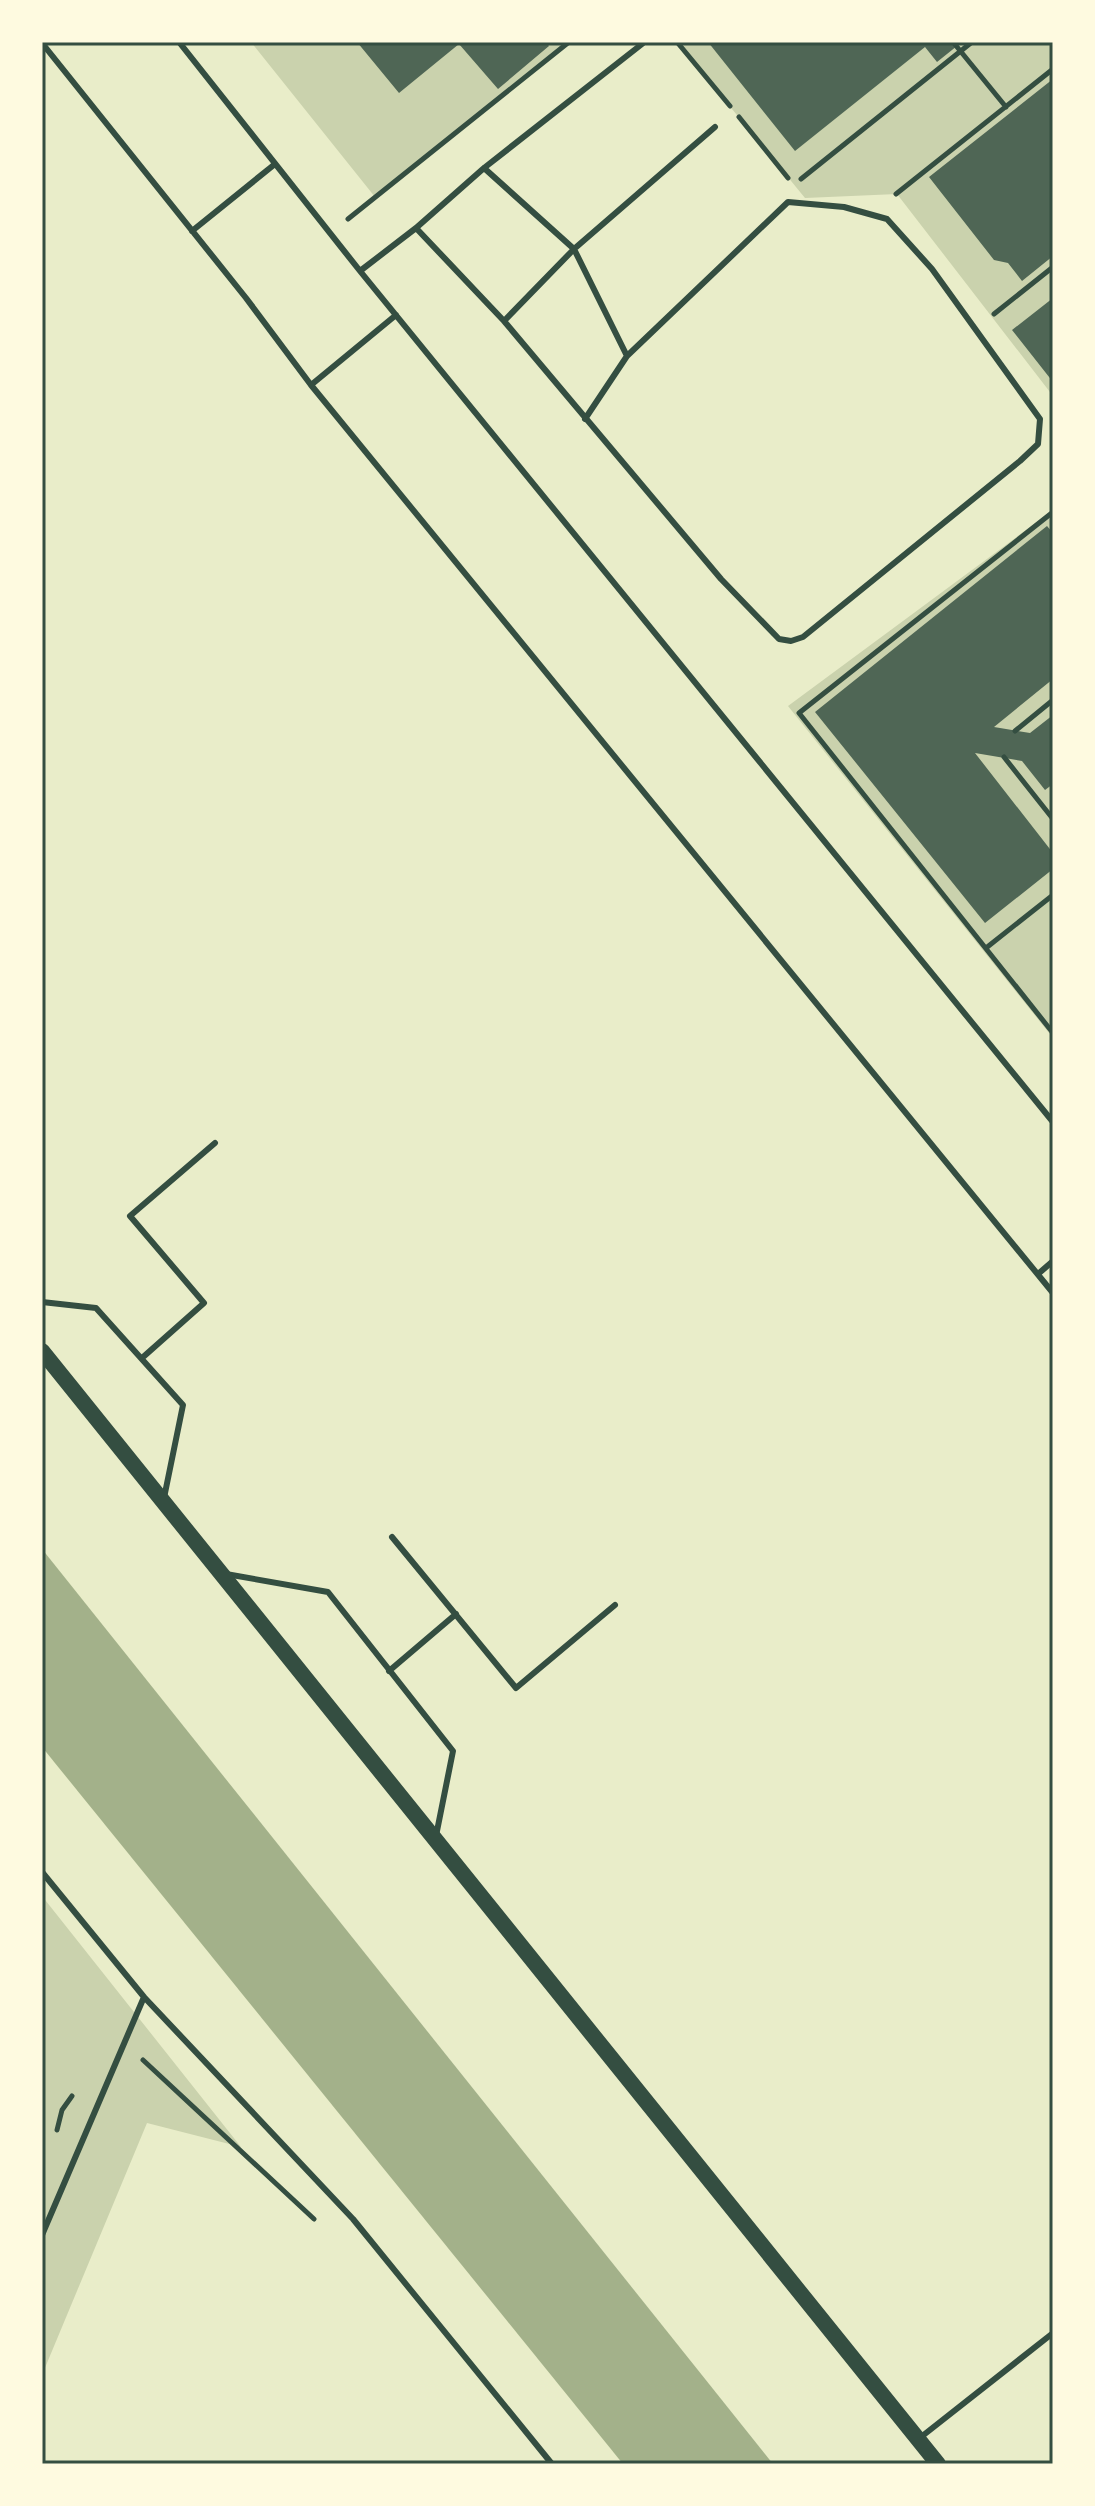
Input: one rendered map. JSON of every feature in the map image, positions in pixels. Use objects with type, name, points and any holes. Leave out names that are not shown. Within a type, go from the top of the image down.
[{"type":"main road","points":[[42,1351],[938,2464]]},
{"type":"lane","points":[[179,42],[360,271],[1053,1122]]},
{"type":"lane","points":[[42,43],[311,385],[1053,1293]]},
{"type":"lane","points":[[360,271],[416,228],[484,168],[642,44]]},
{"type":"lane","points":[[504,321],[574,249],[715,127]]},
{"type":"lane","points":[[192,231],[275,164]]},
{"type":"lane","points":[[484,168],[574,249],[627,356]]},
{"type":"lane","points":[[416,228],[504,321],[585,419],[721,579],[779,639],[791,641],[803,637],[1020,461],[1038,444],[1040,419],[932,269],[887,219],[844,207],[788,202],[627,356],[585,419]]},
{"type":"lane","points":[[311,385],[396,315]]},
{"type":"lane","points":[[142,1358],[204,1303],[130,1216],[215,1143]]},
{"type":"lane","points":[[1038,1274],[1053,1261]]},
{"type":"lane","points":[[42,1302],[96,1308],[183,1405],[163,1502]]},
{"type":"lane","points":[[392,1537],[516,1688],[615,1605]]},
{"type":"lane","points":[[220,1572],[328,1592],[453,1751],[436,1840]]},
{"type":"lane","points":[[389,1671],[456,1614]]},
{"type":"lane","points":[[42,1872],[144,1997],[353,2219],[552,2464]]},
{"type":"lane","points":[[42,2235],[144,1997]]},
{"type":"lane","points":[[918,2439],[1053,2333]]},
{"type":"path","points":[[331,232],[569,42]]},
{"type":"path","points":[[953,42],[1006,107]]},
{"type":"path","points":[[794,185],[972,42]]},
{"type":"path","points":[[896,194],[1053,69]]},
{"type":"path","points":[[991,317],[1053,267]]},
{"type":"path","points":[[1053,512],[799,713],[1053,1033]]},
{"type":"path","points":[[1015,731],[1053,700]]},
{"type":"path","points":[[1004,757],[1053,819]]},
{"type":"path","points":[[986,948],[1053,895]]},
{"type":"path","points":[[125,2042],[317,2222]]},
{"type":"shaded area","points":[[251,42],[569,42],[375,197]]},
{"type":"shaded area","points":[[677,42],[1053,42],[1053,396],[897,194],[805,198]]},
{"type":"shaded area","points":[[1053,510],[1053,1038],[788,706]]},
{"type":"shaded area","points":[[42,1549],[773,2464],[623,2464],[42,1747]]},
{"type":"shaded area","points":[[42,1896],[241,2147],[147,2123],[42,2375]]},
{"type":"building","points":[[357,42],[546,42],[549,46],[498,89],[459,44],[399,93]]},
{"type":"building","points":[[708,42],[962,42],[937,62],[925,47],[795,151]]},
{"type":"building","points":[[1053,79],[1053,256],[1022,281],[1008,263],[994,260],[929,177]]},
{"type":"building","points":[[1053,298],[1053,382],[1012,330]]},
{"type":"building","points":[[1047,526],[1053,533],[1053,679],[994,727],[1030,733],[1053,715],[1053,784],[1045,790],[1022,761],[975,753],[1053,853],[1053,869],[985,923],[815,712]]}]
